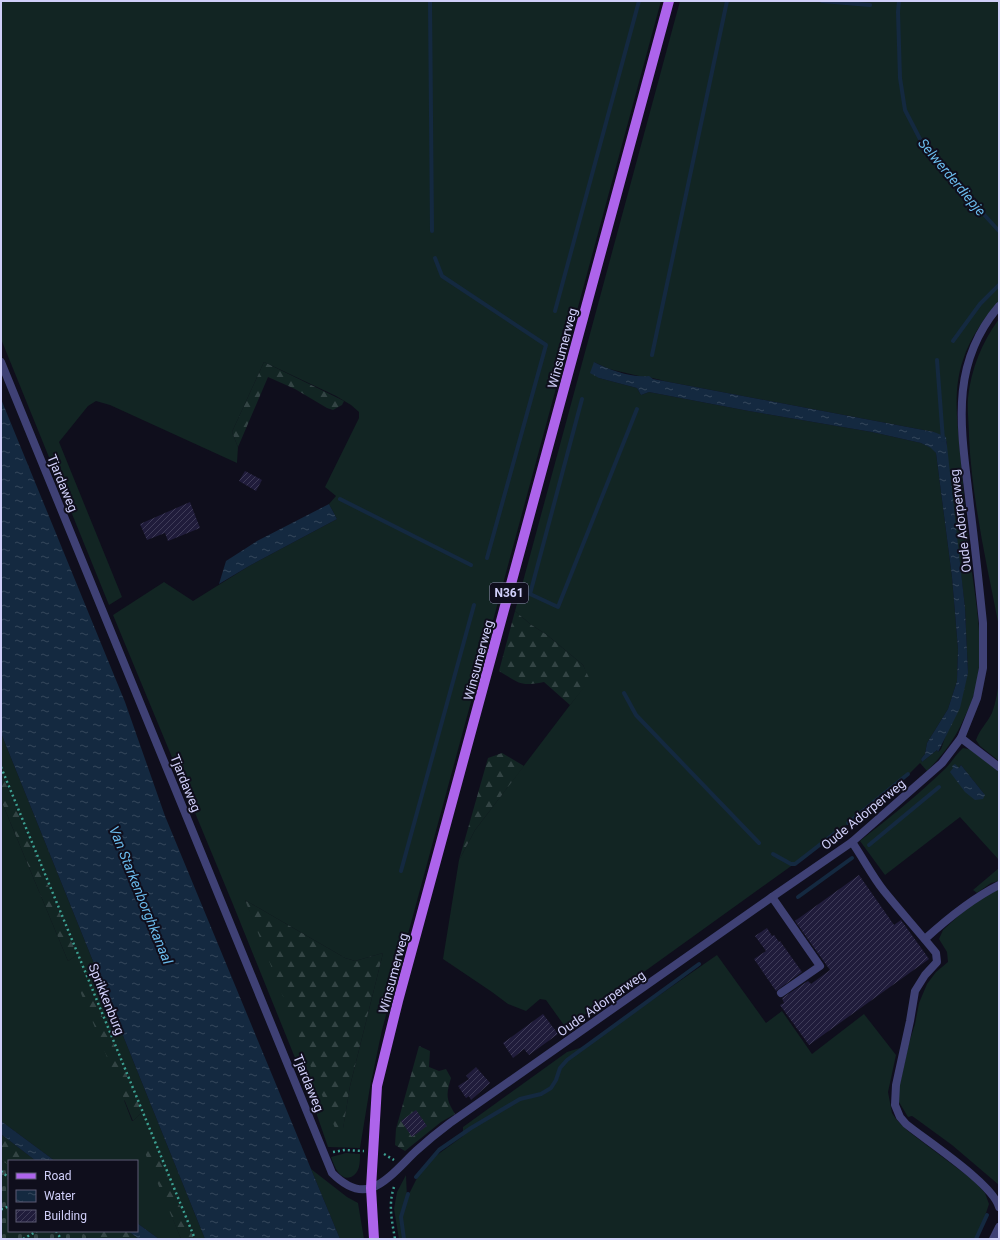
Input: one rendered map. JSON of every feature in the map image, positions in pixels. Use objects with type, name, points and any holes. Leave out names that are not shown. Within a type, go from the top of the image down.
[{"type":"main road","name":"Winsumerweg","points":[[374,1239],[371,1188],[377,1086],[396,1008],[669,1]]},
{"type":"street","name":"Oude Adorperweg","points":[[371,1188],[384,1180],[450,1123],[852,842],[942,763],[961,738],[972,713],[983,668],[983,623],[962,439],[962,390],[974,346],[984,326],[999,306]]},
{"type":"street","name":"Tjardaweg","points":[[1,362],[332,1173],[342,1183],[348,1186],[361,1189],[371,1188]]},
{"type":"street","points":[[961,738],[999,767]]},
{"type":"street","points":[[852,842],[884,892],[936,953],[937,962],[925,975],[915,991],[896,1085],[895,1105],[900,1117],[906,1124],[982,1183],[994,1196],[999,1207]]},
{"type":"street","points":[[925,939],[955,913],[999,885]]},
{"type":"street","points":[[772,897],[820,966],[781,993]]},
{"type":"street","points":[[993,1239],[999,1227]]},
{"type":"path","name":"Sprikkenburg","points":[[1,767],[195,1239]]},
{"type":"path","points":[[395,1239],[390,1210],[390,1199],[396,1183]]},
{"type":"path","points":[[23,1239],[35,1232]]},
{"type":"green space","points":[[1,1],[661,1],[382,1030],[370,1087],[360,1148],[328,1147],[310,1095],[113,615],[164,582],[193,601],[249,566],[337,519],[329,504],[336,496],[325,487],[359,418],[359,412],[336,396],[264,362],[232,432],[238,447],[237,463],[110,405],[96,401],[88,406],[59,442],[122,597],[109,605],[1,339]],"holes":[[[245,900],[345,958],[355,961],[383,953],[350,1086],[343,1128]]]},
{"type":"green space","points":[[680,1],[999,1],[999,301],[983,321],[969,344],[960,371],[957,393],[957,416],[964,494],[977,609],[980,653],[979,668],[976,689],[968,710],[958,732],[942,755],[927,771],[920,763],[900,783],[826,841],[566,1028],[546,1000],[540,999],[526,1011],[508,1004],[443,959],[459,860],[475,830],[589,680],[583,665],[515,611]],"holes":[[[594,362],[609,369],[643,377],[934,432],[947,442],[947,456],[965,608],[968,673],[941,749],[938,752],[937,750],[922,762],[921,759],[925,754],[927,743],[948,709],[957,681],[958,649],[952,577],[936,453],[932,448],[921,443],[872,432],[649,392],[641,395],[637,388],[599,378]]]},
{"type":"green space","points":[[999,319],[999,627],[973,485],[969,437],[968,398],[969,387],[978,356],[987,337]]},
{"type":"green space","points":[[264,362],[344,401],[342,405],[333,410],[327,408],[295,389],[268,377],[238,447],[232,432]]},
{"type":"green space","points":[[515,611],[583,665],[590,680],[570,705],[544,682],[524,684],[499,671]]},
{"type":"green space","points":[[999,679],[999,761],[980,746],[976,740],[992,713],[997,696]]},
{"type":"green space","points":[[1,733],[205,1239],[194,1239],[177,1199],[171,1214],[181,1239],[159,1239],[138,1224],[138,1160],[54,1160],[1,1121],[1,800],[68,961],[77,955],[1,772]],"holes":[[[124,1100],[142,1112],[132,1121]]]},
{"type":"green space","points":[[963,748],[973,750],[999,770],[999,860],[960,817],[885,875],[860,841],[924,788],[945,769]],"holes":[[[961,765],[985,795],[952,769],[959,768]]]},
{"type":"green space","points":[[502,753],[524,766],[475,830],[459,860],[488,758]]},
{"type":"green space","points":[[1,772],[77,955],[68,961],[1,800]]},
{"type":"green space","points":[[999,868],[999,881],[991,883],[977,893],[973,890]]},
{"type":"green space","points":[[999,889],[999,1185],[952,1145],[912,1116],[908,1117],[899,1102],[898,1093],[919,1003],[927,984],[936,972],[948,962],[947,952],[939,939],[943,930],[965,910],[987,895]]},
{"type":"green space","points":[[245,900],[345,958],[355,961],[383,953],[350,1086],[343,1129],[335,1128]]},
{"type":"green space","points":[[717,955],[766,1023],[782,1011],[812,1054],[864,1014],[896,1055],[888,1092],[892,1113],[896,1119],[908,1131],[973,1180],[985,1193],[989,1204],[976,1239],[399,1239],[394,1209],[397,1192],[406,1175],[407,1198],[420,1172],[437,1155],[463,1136],[463,1127],[567,1052],[586,1046]]},
{"type":"green space","points":[[76,981],[89,985],[142,1112],[133,1121]]},
{"type":"green space","points":[[419,1046],[430,1051],[429,1067],[439,1071],[446,1069],[451,1078],[448,1089],[448,1100],[455,1114],[441,1122],[405,1151],[395,1145],[396,1129]]},
{"type":"green space","points":[[1,1134],[35,1160],[8,1160],[8,1165],[1,1160]]},
{"type":"green space","points":[[152,1140],[194,1239],[181,1239],[140,1141]]},
{"type":"green space","points":[[346,1153],[360,1154],[358,1171],[353,1176],[347,1178],[338,1172],[331,1157]]},
{"type":"green space","points":[[1,1160],[8,1165],[8,1232],[82,1232],[89,1239],[1,1239]]},
{"type":"green space","points":[[311,1169],[347,1197],[358,1203],[364,1239],[340,1239]]},
{"type":"green space","points":[[82,1232],[129,1232],[139,1239],[89,1239]]},
{"type":"water","points":[[594,362],[628,375],[649,376],[653,379],[934,432],[946,437],[965,608],[968,673],[960,708],[938,752],[937,750],[922,762],[921,759],[925,754],[927,743],[948,709],[957,681],[958,649],[952,577],[936,453],[931,448],[921,443],[872,432],[649,392],[641,395],[637,388],[599,378],[590,373]]},
{"type":"water","name":"Van Starkenborghkanaal","points":[[1,399],[125,702],[165,816],[340,1239],[205,1239],[1,733]]},
{"type":"water","points":[[329,504],[337,519],[249,566],[219,584],[226,561],[257,541]]},
{"type":"water","points":[[955,764],[959,768],[961,765],[985,795],[983,799],[975,800],[965,792],[950,772],[953,768],[952,766]]},
{"type":"water","points":[[1,1121],[54,1160],[35,1160],[1,1134]]},
{"type":"water","points":[[138,1224],[159,1239],[139,1239],[129,1232],[138,1232]]},
{"type":"building","points":[[245,471],[262,480],[256,491],[239,481]]},
{"type":"building","points":[[190,502],[200,528],[168,541],[165,533],[147,540],[140,524]]},
{"type":"building","points":[[859,875],[894,925],[901,920],[929,959],[809,1045],[780,1005],[784,1003],[782,998],[808,981],[811,984],[830,970],[795,921]]},
{"type":"building","points":[[767,928],[772,936],[774,935],[779,942],[780,941],[802,972],[776,991],[754,959],[766,951],[755,936]]},
{"type":"building","points":[[543,1014],[558,1034],[529,1055],[524,1049],[513,1058],[503,1043]]},
{"type":"building","points":[[476,1067],[490,1083],[471,1100],[469,1096],[466,1098],[458,1086],[469,1079],[466,1076]]},
{"type":"building","points":[[416,1110],[427,1126],[412,1137],[401,1121]]},
{"type":"waterway","points":[[430,1],[432,231]]},
{"type":"waterway","points":[[555,311],[639,1]]},
{"type":"waterway","points":[[652,355],[727,1]]},
{"type":"waterway","points":[[822,1],[870,5]]},
{"type":"waterway","name":"Selwerderdiepje","points":[[899,1],[900,78],[905,110],[920,139],[947,174],[999,231]]},
{"type":"waterway","points":[[435,258],[442,276],[546,345],[487,558]]},
{"type":"waterway","points":[[953,341],[980,304],[999,285]]},
{"type":"waterway","points":[[937,360],[943,440]]},
{"type":"waterway","points":[[582,399],[530,594],[558,607],[637,409]]},
{"type":"waterway","points":[[340,499],[471,565]]},
{"type":"waterway","points":[[401,871],[474,605]]},
{"type":"waterway","points":[[624,693],[636,715],[759,843]]},
{"type":"waterway","points":[[848,823],[908,774]]},
{"type":"waterway","points":[[869,845],[939,787]]},
{"type":"waterway","points":[[773,854],[791,864],[795,864],[835,833]]},
{"type":"waterway","points":[[798,897],[852,858]]},
{"type":"waterway","points":[[416,1177],[439,1150],[471,1128],[520,1099],[541,1094],[551,1088],[556,1080],[560,1068],[567,1060],[699,964]]},
{"type":"waterway","points":[[404,1239],[401,1217],[408,1194]]},
{"type":"waterway","points":[[976,1239],[987,1215]]}]
